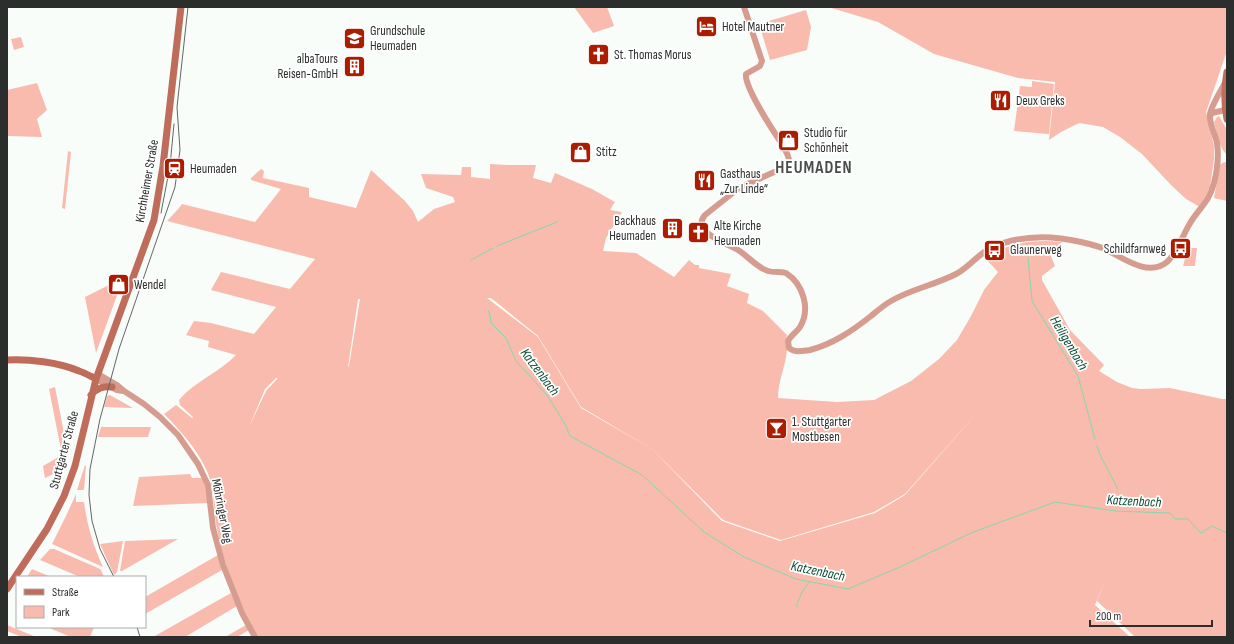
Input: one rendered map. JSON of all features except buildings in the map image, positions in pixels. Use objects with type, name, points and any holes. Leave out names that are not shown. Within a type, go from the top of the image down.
[{"type":"main road","name":"Kirchheimer Straße","points":[[97,376],[155,213],[168,127],[182,7]]},
{"type":"main road","points":[[1227,72],[1225,82],[1225,108],[1227,119]]},
{"type":"main road","points":[[7,360],[26,360],[50,363],[78,371],[87,371],[97,376]]},
{"type":"main road","points":[[78,371],[89,383],[91,395]]},
{"type":"main road","name":"Stuttgarter Straße","points":[[7,589],[47,529],[64,496],[75,466],[91,395],[97,376]]},
{"type":"main road","points":[[91,395],[102,387],[112,387]]},
{"type":"street","points":[[744,7],[762,61],[760,66],[746,74],[746,81],[786,152],[789,161],[783,168],[740,188],[705,215],[702,218],[702,223],[707,233],[714,238],[738,250],[760,267],[769,271],[786,273],[800,288],[804,295],[805,303],[803,320],[799,328],[790,336],[788,341],[789,348],[796,352],[811,350],[833,342],[855,329],[890,301],[957,273],[988,249],[1004,242],[1021,238],[1043,237],[1081,242],[1096,246],[1132,263],[1142,266],[1151,268],[1162,265],[1170,259],[1190,223],[1209,198],[1214,184],[1217,148],[1210,124],[1210,116],[1212,108],[1225,82]]},
{"type":"street","points":[[1212,108],[1218,106],[1225,108]]},
{"type":"street","points":[[1210,116],[1212,113],[1225,108]]},
{"type":"street","name":"Möhringer Weg","points":[[97,376],[117,390],[124,391]]},
{"type":"street","name":"Möhringer Weg","points":[[97,376],[117,385],[149,408],[172,428],[186,445],[201,468],[208,485],[213,528],[221,559],[239,607],[255,637]]},
{"type":"green space","points":[[574,7],[607,7],[614,26],[593,33]]},
{"type":"green space","points":[[828,7],[1227,7],[1227,51],[1206,112],[1214,146],[1214,159],[1210,187],[1200,207],[1186,199],[1142,154],[1120,137],[1103,127],[1079,123],[1049,140],[1055,82],[1018,78],[934,54],[878,22]]},
{"type":"green space","points":[[806,10],[811,27],[807,50],[770,60],[759,24]]},
{"type":"green space","points":[[21,37],[24,47],[14,50],[11,39]]},
{"type":"green space","points":[[1032,81],[1054,84],[1049,134],[1014,131],[1020,86],[1032,87]]},
{"type":"green space","points":[[37,83],[47,110],[37,119],[42,137],[7,136],[7,90]]},
{"type":"green space","points":[[1219,116],[1227,130],[1227,155],[1220,144],[1214,122]]},
{"type":"green space","points":[[68,151],[71,152],[65,209],[62,208]]},
{"type":"green space","points":[[1225,162],[1227,163],[1227,201],[1214,198],[1220,165]]},
{"type":"green space","points":[[490,164],[536,165],[533,178],[551,183],[555,173],[592,189],[615,202],[610,210],[622,212],[606,238],[603,251],[636,253],[674,277],[689,260],[695,265],[699,265],[699,268],[731,274],[727,286],[749,294],[747,303],[763,311],[787,335],[787,350],[779,385],[778,398],[837,402],[874,400],[911,381],[939,359],[957,340],[984,290],[998,272],[984,257],[1003,248],[1022,243],[1041,241],[1062,242],[1050,254],[1055,266],[1042,276],[1042,280],[1070,330],[1104,365],[1099,371],[1117,382],[1132,388],[1170,388],[1227,399],[1227,637],[1135,637],[1097,601],[1106,578],[1095,605],[1130,637],[258,637],[245,612],[228,571],[217,529],[209,476],[197,454],[187,440],[164,414],[176,405],[192,418],[193,417],[180,405],[179,400],[192,387],[223,367],[236,355],[208,347],[209,341],[186,335],[194,321],[211,323],[254,334],[276,307],[211,290],[221,272],[290,289],[315,259],[167,221],[182,204],[255,222],[281,189],[251,180],[251,178],[261,169],[264,171],[263,178],[309,188],[309,197],[356,208],[371,170],[405,201],[413,211],[418,222],[434,209],[455,202],[453,197],[426,188],[421,174],[461,175],[462,167],[471,167],[471,177],[490,179]],"holes":[[[487,298],[491,298],[538,336],[581,407],[652,449],[581,408],[538,337]],[[358,299],[360,299],[349,366],[348,367]],[[276,378],[278,378],[266,391],[249,427],[265,389]],[[982,407],[905,495],[875,513],[780,541],[722,521],[652,449],[723,520],[781,540],[874,512],[905,494]]]},
{"type":"green space","points":[[1188,248],[1197,248],[1195,266],[1183,266]]},
{"type":"green space","points":[[117,281],[120,282],[119,290],[96,353],[85,297]]},
{"type":"green space","points":[[55,387],[68,453],[64,469],[45,478],[43,466],[62,455],[49,389]]},
{"type":"green space","points":[[110,395],[133,408],[104,407],[107,396]]},
{"type":"green space","points":[[101,427],[151,427],[148,437],[98,437]]},
{"type":"green space","points":[[85,465],[84,490],[77,490]]},
{"type":"green space","points":[[190,474],[192,478],[202,478],[206,487],[208,503],[133,506],[139,477]]},
{"type":"green space","points":[[76,494],[76,502],[84,502],[91,535],[103,567],[52,544]]},
{"type":"green space","points":[[178,539],[122,571],[120,571],[125,541]]},
{"type":"green space","points":[[123,541],[117,572],[114,575],[100,544]]},
{"type":"green space","points":[[50,549],[54,549],[98,568],[101,570],[104,576],[78,576],[40,560]]},
{"type":"green space","points":[[218,555],[222,570],[146,613],[146,596]]},
{"type":"green space","points":[[32,569],[49,576],[28,576]]},
{"type":"green space","points":[[231,593],[237,606],[185,637],[153,637]]},
{"type":"green space","points":[[7,625],[36,637],[22,637],[7,631]]},
{"type":"green space","points":[[246,625],[249,630],[237,637],[225,637]]},
{"type":"green space","points":[[49,628],[94,628],[90,637],[71,637]]},
{"type":"waterway","points":[[497,246],[557,222]]},
{"type":"waterway","name":"Heiligenbach","points":[[1027,244],[1028,256]]},
{"type":"waterway","points":[[471,260],[493,248]]},
{"type":"waterway","name":"Heiligenbach","points":[[1028,258],[1032,301],[1078,376],[1095,439]]},
{"type":"waterway","name":"Katzenbach","points":[[488,310],[491,323],[506,338],[516,361],[547,395],[565,424],[570,436],[642,475],[704,532],[744,557],[796,579],[848,589],[900,567],[971,533],[1055,502],[1115,511],[1170,513],[1175,519],[1188,519],[1201,533],[1212,526],[1227,533]]},
{"type":"waterway","name":"Heiligenbach","points":[[1097,446],[1101,457],[1118,489]]},
{"type":"waterway","points":[[798,602],[802,592],[809,582]]},
{"type":"tram line","points":[[114,576],[100,549],[92,521],[89,495],[90,469],[100,419],[119,349],[175,187],[180,150],[177,107],[188,7]]},
{"type":"tram line","points":[[161,213],[170,166],[174,124]]},
{"type":"tram line","points":[[137,628],[140,637]]},
{"type":"place","name":"Hotel Mautner","points":[[706,27]]},
{"type":"place","name":"Grundschule Heumaden","points":[[355,38]]},
{"type":"place","name":"St. Thomas Morus","points":[[598,55]]},
{"type":"place","name":"albaTours Reisen-GmbH","points":[[354,66]]},
{"type":"place","name":"Deux Greks","points":[[1001,101]]},
{"type":"place","name":"Studio für Schönheit","points":[[788,140]]},
{"type":"place","name":"Stitz","points":[[581,152]]},
{"type":"place","name":"Heumaden","points":[[175,169]]},
{"type":"place","name":"Gasthaus „Zur Linde“","points":[[705,181]]},
{"type":"place","name":"Backhaus Heumaden","points":[[672,228]]},
{"type":"place","name":"Alte Kirche Heumaden","points":[[698,233]]},
{"type":"place","name":"Schildfarnweg","points":[[1181,249]]},
{"type":"place","name":"Glaunerweg","points":[[995,250]]},
{"type":"place","name":"Wendel","points":[[118,285]]},
{"type":"place","name":"1. Stuttgarter Mostbesen","points":[[777,429]]},
{"type":"district","name":"HEUMADEN","points":[[814,168]]}]
